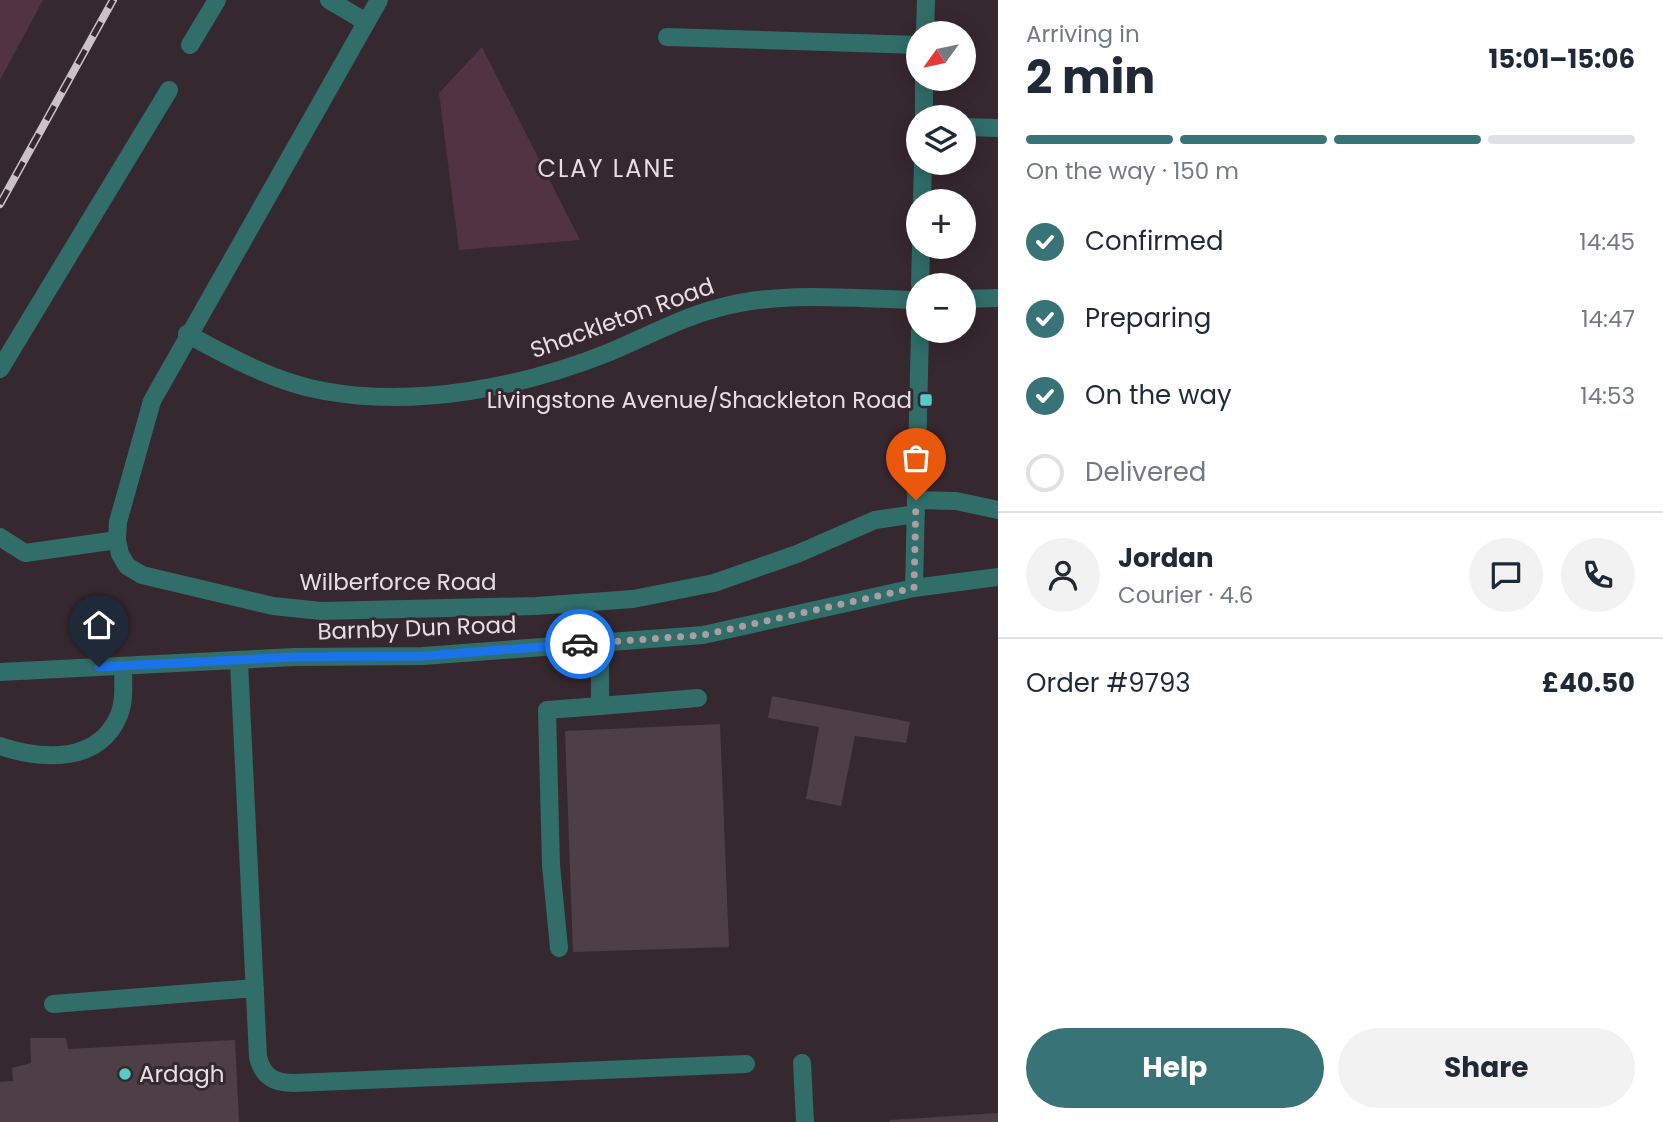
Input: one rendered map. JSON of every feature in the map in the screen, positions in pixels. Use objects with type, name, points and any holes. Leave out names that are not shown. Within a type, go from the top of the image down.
[{"type":"street","points":[[190,45],[217,0]]},
{"type":"street","points":[[328,0],[366,22]]},
{"type":"street","points":[[0,537],[25,553],[117,540],[118,522],[152,401],[187,334],[379,0]]},
{"type":"street","points":[[925,21],[926,0]]},
{"type":"street","points":[[667,37],[906,45]]},
{"type":"street","points":[[0,369],[169,90]]},
{"type":"street","points":[[976,127],[998,128]]},
{"type":"street","name":"Shackleton Road","points":[[187,334],[237,361],[281,379],[324,391],[375,396],[441,394],[513,382],[565,368],[611,352],[664,326],[719,307],[793,298],[906,300]]},
{"type":"street","points":[[976,299],[998,298]]},
{"type":"street","points":[[914,588],[919,343]]},
{"type":"street","points":[[916,507],[957,501],[998,510]]},
{"type":"street","name":"Wilberforce Road","points":[[117,540],[120,554],[127,566],[142,575],[274,606],[321,611],[536,606],[634,599],[714,583],[797,554],[875,520],[916,507]]},
{"type":"street","name":"Barnby Dun Road","points":[[0,671],[239,662],[295,657],[423,656],[703,635],[914,588],[998,577]]},
{"type":"street","points":[[600,643],[600,706]]},
{"type":"street","points":[[239,662],[258,1057],[268,1078],[278,1083],[746,1064]]},
{"type":"street","points":[[0,746],[19,752],[61,756],[93,749],[107,737],[119,714],[123,666]]},
{"type":"street","points":[[559,948],[551,865],[547,710],[698,698]]},
{"type":"street","points":[[53,1004],[255,988]]},
{"type":"street","points":[[802,1063],[805,1122]]},
{"type":"shaded area","points":[[0,0],[43,0],[0,80]]},
{"type":"shaded area","points":[[482,47],[580,240],[459,250],[439,93]]},
{"type":"building","points":[[772,696],[910,722],[906,743],[855,736],[841,806],[806,799],[819,727],[768,718]]},
{"type":"building","points":[[720,724],[729,947],[573,952],[565,731]]},
{"type":"building","name":"Ardagh","points":[[30,1038],[66,1038],[68,1049],[235,1040],[239,1122],[0,1122],[0,1082],[13,1081],[12,1068],[31,1063]]},
{"type":"building","points":[[998,1113],[998,1122],[890,1122],[890,1120]]},
{"type":"railway","points":[[0,204],[113,0]]},
{"type":"way so far","points":[[580,644],[703,635],[914,588],[916,500]]},
{"type":"place","name":"Livingstone Avenue/Shackleton Road","points":[[926,400]]},
{"type":"place","name":"Ardagh","points":[[125,1074]]},
{"type":"district","name":"CLAY LANE","points":[[607,169]]},
{"type":"route","points":[[99,667],[239,662],[295,657],[423,656],[580,644]]}]
